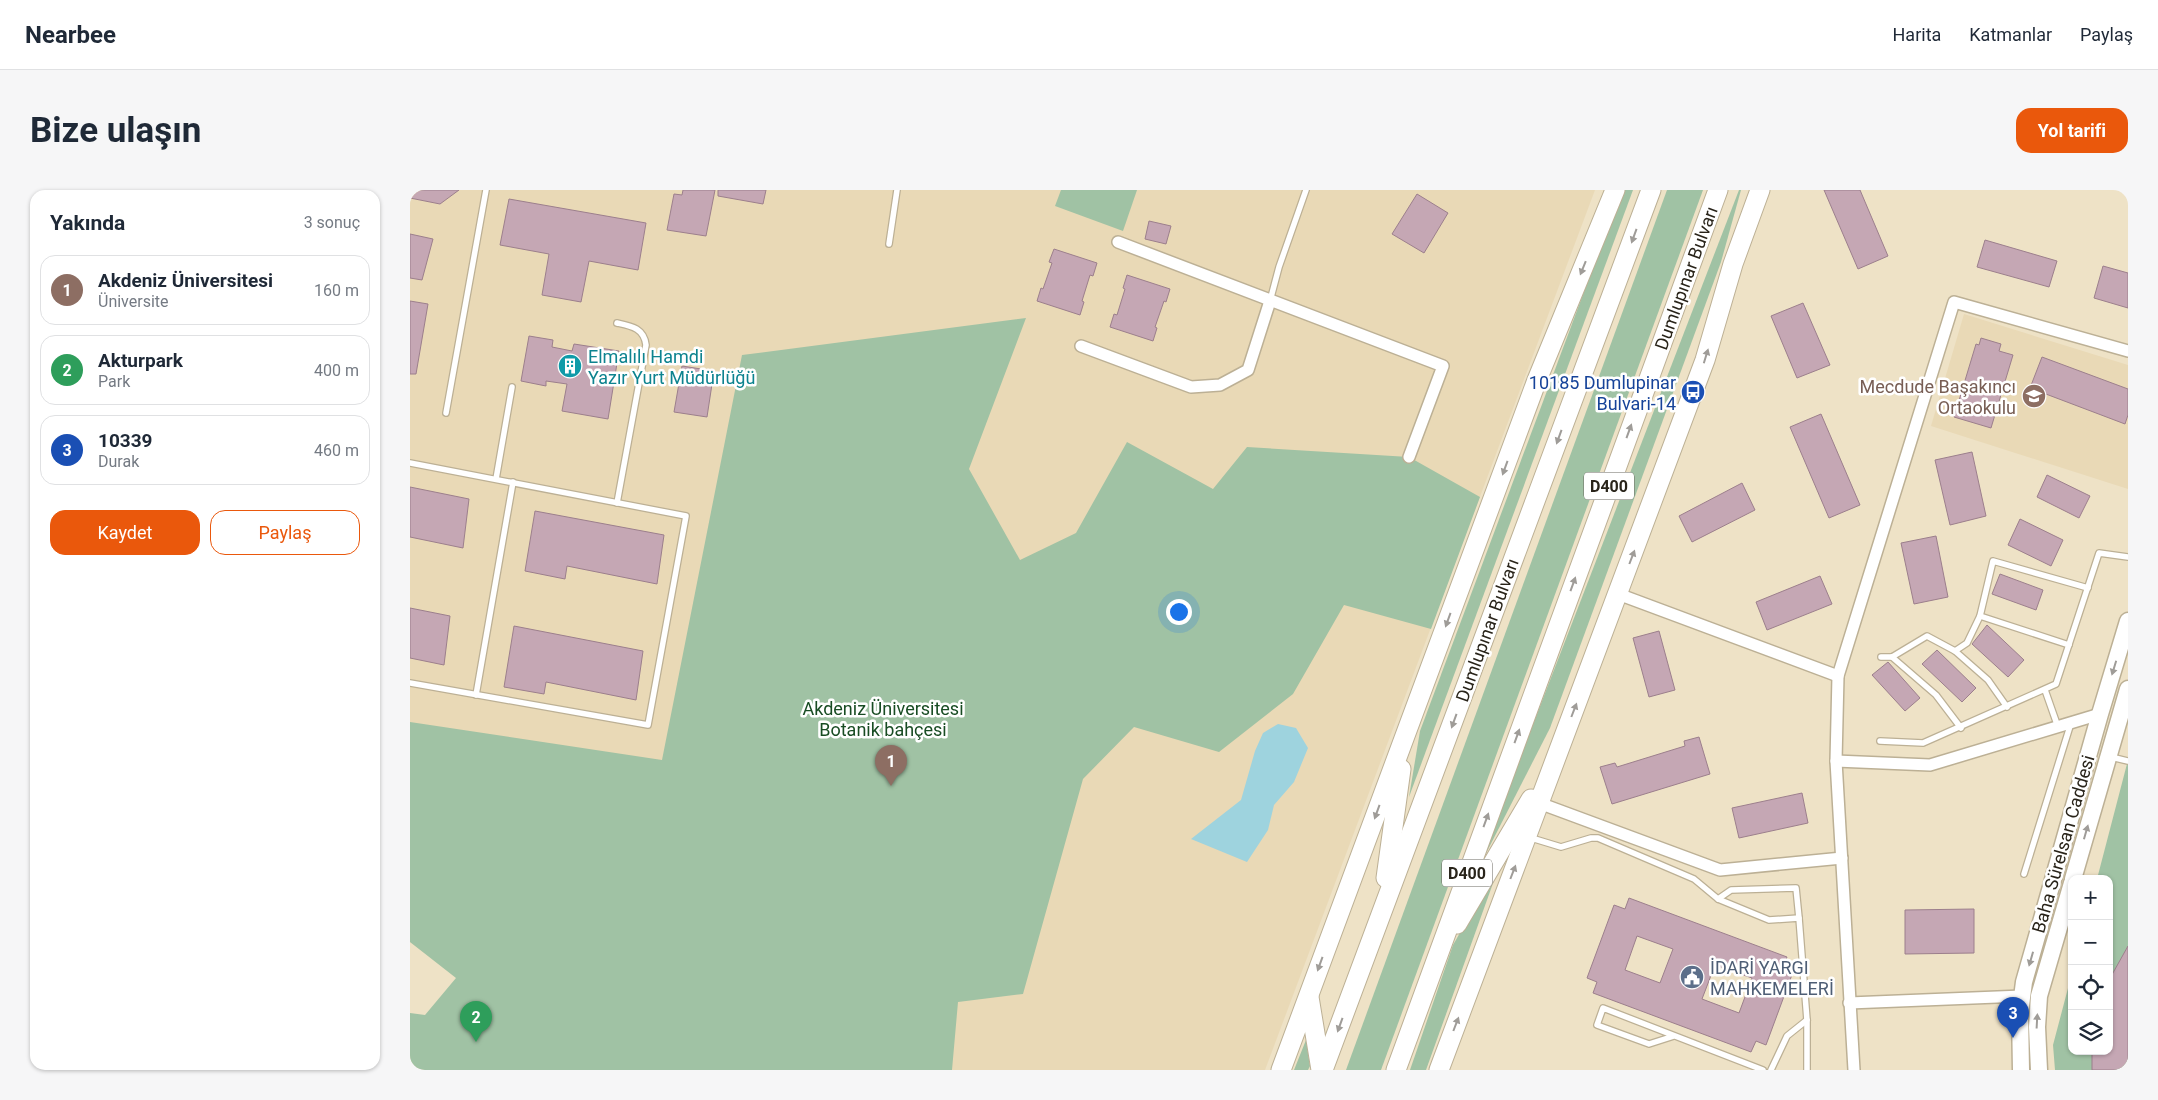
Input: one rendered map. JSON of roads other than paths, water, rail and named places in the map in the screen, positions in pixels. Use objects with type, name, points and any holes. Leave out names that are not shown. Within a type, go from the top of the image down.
[{"type":"main road","points":[[1281,1070],[1537,380],[1615,190]]},
{"type":"main road","name":"Dumlupınar Bulvarı","points":[[1322,1070],[1382,914],[1651,190]]},
{"type":"main road","name":"Dumlupınar Bulvarı","points":[[1396,1070],[1718,190]]},
{"type":"main road","points":[[1439,1070],[1706,360],[1733,264],[1760,190]]},
{"type":"main road","name":"Baha Sürelsan Caddesi","points":[[2021,1070],[2019,1036],[2024,982],[2128,621]]},
{"type":"main road","points":[[2074,875],[2128,689]]},
{"type":"main road","points":[[1382,914],[1406,733]]},
{"type":"main road","points":[[1434,965],[1557,755]]},
{"type":"main road","points":[[2039,1070],[2036,1027],[2039,996],[2068,897]]},
{"type":"main road","points":[[1308,996],[1322,1070]]},
{"type":"street","points":[[1118,242],[1443,366],[1409,457]]},
{"type":"street","points":[[1082,346],[1191,387],[1220,385],[1248,370],[1270,301]]},
{"type":"street","points":[[1854,1070],[1836,761],[1838,676],[1954,302],[2128,351]]},
{"type":"street","points":[[1618,594],[1838,676]]},
{"type":"street","points":[[1836,761],[1930,765],[2100,714]]},
{"type":"street","points":[[1539,803],[1720,870],[1842,858]]},
{"type":"street","points":[[1849,1003],[2022,996]]},
{"type":"lane","points":[[446,413],[486,190]]},
{"type":"lane","points":[[889,244],[897,190]]},
{"type":"lane","points":[[1270,301],[1279,267],[1306,190]]},
{"type":"lane","points":[[617,323],[640,330],[644,335],[646,345],[617,503]]},
{"type":"lane","points":[[496,478],[512,388]]},
{"type":"lane","points":[[410,464],[496,478],[686,516],[648,726],[410,684]]},
{"type":"lane","points":[[476,695],[513,482]]},
{"type":"lane","points":[[1880,741],[1923,743],[1961,728],[2056,684],[2099,553],[2128,557]]},
{"type":"lane","points":[[1955,651],[1967,643],[1980,616],[1993,562],[2088,588]]},
{"type":"lane","points":[[1980,616],[2069,645]]},
{"type":"lane","points":[[1881,657],[1892,657],[1927,636],[1955,651],[1988,680],[2007,707]]},
{"type":"lane","points":[[1892,657],[1936,695],[1961,728]]},
{"type":"lane","points":[[2045,690],[2058,726]]},
{"type":"lane","points":[[2024,874],[2072,722]]},
{"type":"lane","points":[[2108,756],[2128,761]]},
{"type":"lane","points":[[1527,836],[1561,847],[1590,838],[1598,838],[1694,879],[1718,898],[1769,920],[1799,918]]},
{"type":"lane","points":[[1718,898],[1731,890],[1796,888],[1807,1020],[1807,1070]]},
{"type":"lane","points":[[1674,1036],[1649,1044],[1597,1025],[1603,1008],[1763,1070]]},
{"type":"lane","points":[[1770,1070],[1788,1036],[1807,1020]]},
{"type":"lane","points":[[1802,1070],[1807,1055]]},
{"type":"water","points":[[1278,724],[1296,728],[1308,748],[1294,782],[1274,805],[1268,830],[1247,862],[1191,839],[1241,800],[1255,751],[1263,733]]},
{"type":"place","name":"Elmalılı Hamdi Yazır Yurt Müdürlüğü","points":[[570,366]]},
{"type":"place","name":"10185 Dumlupinar Bulvari-14","points":[[1693,392]]},
{"type":"place","name":"Mecdude Başakıncı Ortaokulu","points":[[2034,396]]},
{"type":"place","name":"Akdeniz Üniversitesi","points":[[891,786]]},
{"type":"place","name":"İDARİ YARGI MAHKEMELERİ","points":[[1692,977]]},
{"type":"place","name":"10339","points":[[2013,1038]]},
{"type":"place","name":"Akturpark","points":[[476,1042]]},
{"type":"park label","name":"Akdeniz Üniversitesi Botanik bahçesi","points":[[883,718]]}]
